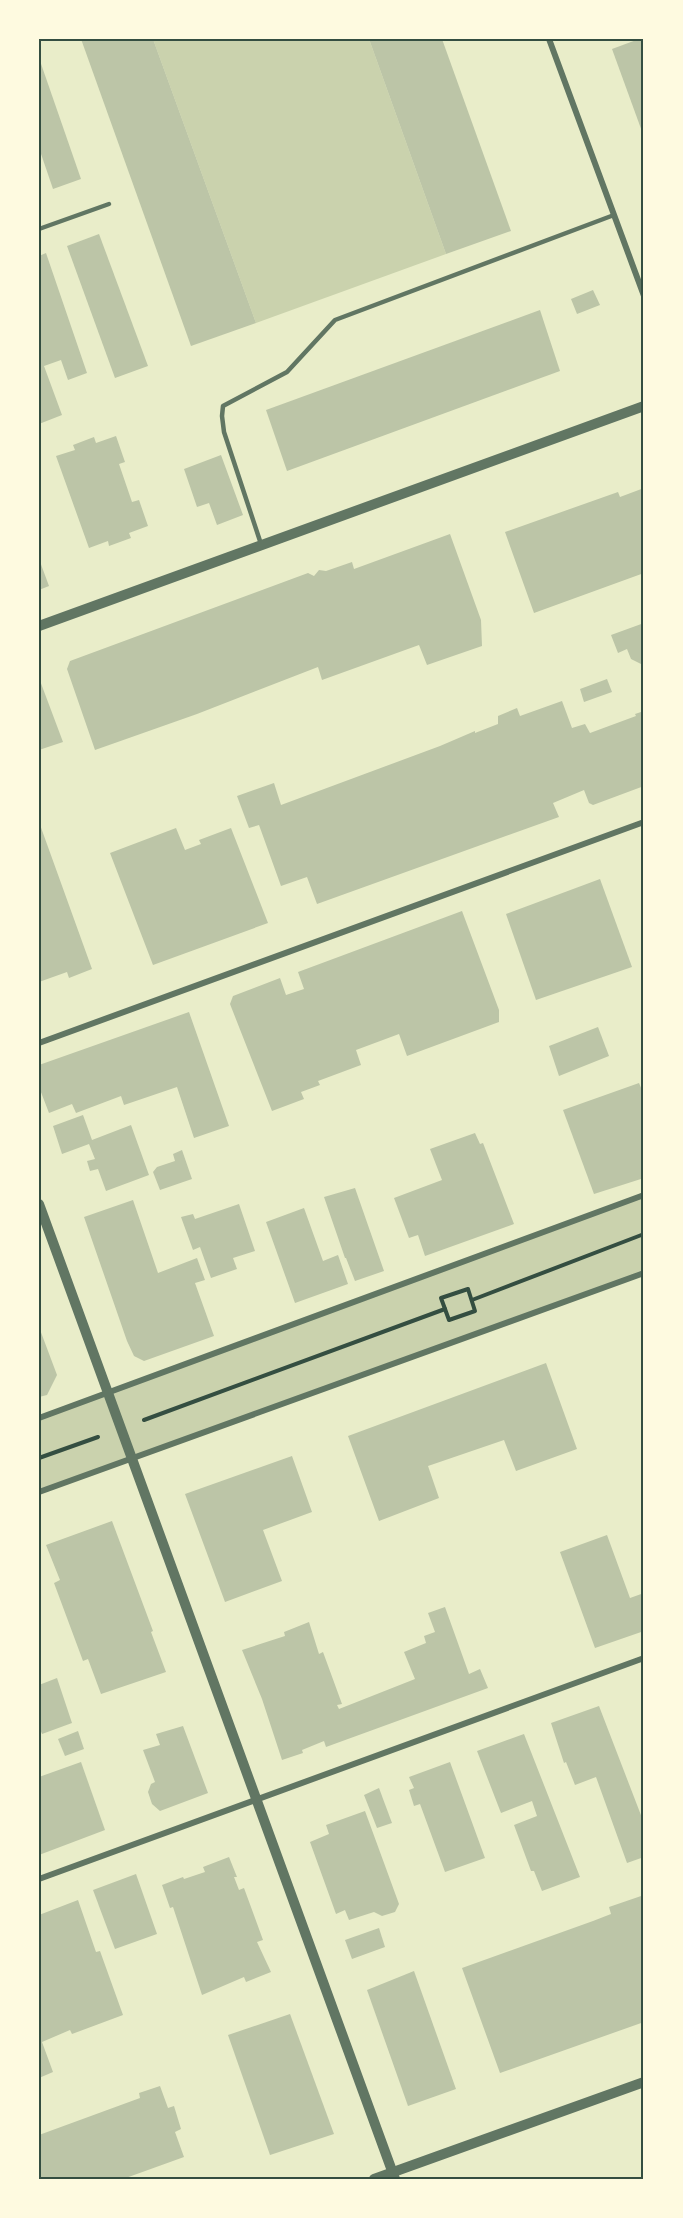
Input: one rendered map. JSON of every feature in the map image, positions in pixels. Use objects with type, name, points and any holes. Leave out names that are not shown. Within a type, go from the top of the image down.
[{"type":"street","points":[[549,39],[644,296]]},
{"type":"street","points":[[39,626],[644,406]]},
{"type":"street","points":[[39,1043],[644,822]]},
{"type":"street","points":[[39,1418],[644,1194]]},
{"type":"street","points":[[39,1204],[393,2176]]},
{"type":"street","points":[[39,1492],[644,1273]]},
{"type":"street","points":[[39,1879],[644,1658]]},
{"type":"street","points":[[375,2179],[393,2176],[644,2082]]},
{"type":"lane","points":[[39,229],[109,204]]},
{"type":"lane","points":[[262,545],[224,432],[223,406],[287,372],[335,320],[614,215]]},
{"type":"path","points":[[471,1300],[644,1234]]},
{"type":"path","points":[[468,1289],[471,1300],[475,1311],[448,1320],[441,1298],[468,1289]]},
{"type":"path","points":[[39,1458],[445,1309]]},
{"type":"green space","points":[[153,39],[369,39],[446,254],[256,323]]},
{"type":"green space","points":[[644,1195],[644,1273],[39,1492],[39,1418]]},
{"type":"building","points":[[81,39],[153,39],[256,323],[191,346]]},
{"type":"building","points":[[369,39],[442,39],[511,231],[446,254]]},
{"type":"building","points":[[644,39],[644,137],[612,49]]},
{"type":"building","points":[[39,58],[81,179],[53,189],[39,148]]},
{"type":"building","points":[[99,234],[148,366],[115,378],[67,246]]},
{"type":"building","points":[[46,253],[87,373],[68,380],[61,360],[44,366],[62,415],[39,424],[39,256]]},
{"type":"building","points":[[593,290],[600,305],[577,314],[571,299]]},
{"type":"building","points":[[540,310],[560,371],[287,471],[266,410]]},
{"type":"building","points":[[116,436],[125,462],[119,464],[132,502],[139,500],[148,526],[129,533],[131,538],[109,546],[108,541],[89,548],[56,456],[75,450],[73,445],[94,437],[96,443]]},
{"type":"building","points":[[221,455],[243,515],[217,525],[209,503],[197,507],[184,469]]},
{"type":"building","points":[[644,488],[644,573],[534,613],[505,532],[618,492],[620,497]]},
{"type":"building","points":[[450,534],[481,620],[482,646],[427,665],[419,645],[322,680],[318,667],[197,714],[95,750],[67,669],[70,661],[308,573],[314,576],[319,570],[326,571],[352,562],[354,569]]},
{"type":"building","points":[[39,559],[49,586],[39,590]]},
{"type":"building","points":[[644,623],[644,663],[641,664],[631,659],[627,649],[618,653],[611,635]]},
{"type":"building","points":[[39,678],[63,742],[39,750]]},
{"type":"building","points":[[607,679],[612,692],[584,702],[580,689]]},
{"type":"building","points":[[562,701],[572,728],[585,724],[590,733],[644,711],[644,786],[593,805],[589,803],[584,790],[553,803],[559,817],[317,904],[307,877],[281,886],[259,825],[249,828],[237,796],[274,783],[281,805],[498,724],[498,716],[517,708],[520,716]]},
{"type":"building","points":[[39,822],[92,969],[69,978],[67,972],[39,982]]},
{"type":"building","points":[[176,828],[185,850],[201,844],[199,840],[231,828],[268,923],[153,965],[110,853]]},
{"type":"building","points":[[600,879],[632,967],[536,1000],[506,914]]},
{"type":"building","points":[[462,911],[499,1010],[499,1022],[407,1056],[399,1034],[356,1050],[361,1065],[318,1081],[320,1085],[301,1092],[304,1099],[272,1111],[230,1004],[233,996],[280,978],[286,995],[304,989],[298,972]]},
{"type":"building","points":[[189,1012],[229,1126],[194,1138],[177,1087],[124,1105],[121,1096],[76,1113],[72,1104],[49,1113],[39,1087],[39,1065]]},
{"type":"building","points":[[598,1027],[609,1056],[559,1076],[549,1046]]},
{"type":"building","points":[[639,1083],[644,1095],[644,1178],[594,1194],[563,1110]]},
{"type":"building","points":[[83,1115],[92,1140],[131,1125],[149,1175],[106,1191],[98,1169],[90,1171],[87,1161],[95,1159],[89,1144],[62,1154],[53,1126]]},
{"type":"building","points":[[475,1133],[480,1144],[483,1143],[514,1224],[425,1256],[418,1235],[409,1238],[394,1198],[442,1180],[430,1149]]},
{"type":"building","points":[[182,1150],[192,1179],[160,1190],[153,1172],[157,1167],[175,1161],[173,1154]]},
{"type":"building","points":[[355,1188],[384,1271],[355,1281],[324,1197]]},
{"type":"building","points":[[133,1200],[158,1273],[197,1258],[205,1280],[195,1283],[214,1336],[144,1361],[134,1356],[127,1341],[84,1217]]},
{"type":"building","points":[[239,1204],[255,1251],[233,1258],[237,1269],[211,1278],[200,1247],[193,1250],[181,1217],[193,1214],[195,1219]]},
{"type":"building","points":[[304,1208],[323,1261],[338,1255],[348,1284],[295,1303],[266,1222]]},
{"type":"building","points":[[39,1327],[57,1375],[47,1395],[39,1397]]},
{"type":"building","points":[[546,1363],[577,1449],[516,1471],[504,1440],[428,1466],[439,1498],[379,1521],[348,1436]]},
{"type":"building","points":[[292,1456],[312,1512],[263,1530],[282,1581],[225,1602],[185,1494]]},
{"type":"building","points":[[112,1521],[166,1672],[101,1694],[88,1659],[83,1661],[54,1583],[60,1580],[46,1545]]},
{"type":"building","points":[[607,1535],[630,1598],[644,1593],[644,1631],[595,1648],[560,1552]]},
{"type":"building","points":[[445,1607],[469,1674],[480,1669],[488,1688],[326,1747],[324,1741],[302,1750],[303,1753],[282,1760],[262,1699],[242,1650],[285,1636],[284,1632],[309,1622],[319,1654],[323,1652],[342,1704],[337,1705],[339,1709],[415,1679],[404,1652],[426,1643],[424,1636],[435,1632],[428,1613]]},
{"type":"building","points":[[57,1678],[72,1723],[42,1734],[39,1727],[39,1685]]},
{"type":"building","points":[[599,1706],[644,1823],[644,1857],[627,1863],[596,1777],[575,1785],[566,1762],[564,1763],[551,1723]]},
{"type":"building","points":[[183,1726],[208,1793],[160,1811],[152,1804],[148,1792],[151,1784],[155,1782],[143,1750],[160,1745],[156,1734]]},
{"type":"building","points":[[78,1731],[84,1749],[65,1756],[58,1739]]},
{"type":"building","points":[[524,1734],[580,1877],[542,1891],[534,1871],[531,1871],[514,1825],[537,1816],[532,1801],[501,1813],[477,1751]]},
{"type":"building","points":[[81,1762],[105,1830],[39,1855],[39,1777]]},
{"type":"building","points":[[450,1762],[485,1858],[445,1872],[420,1804],[414,1806],[409,1790],[414,1788],[409,1777]]},
{"type":"building","points":[[379,1788],[392,1823],[377,1828],[364,1795]]},
{"type":"building","points":[[365,1811],[399,1904],[395,1912],[382,1916],[374,1912],[349,1920],[345,1910],[336,1914],[310,1842],[329,1834],[326,1825]]},
{"type":"building","points":[[229,1857],[237,1877],[234,1877],[239,1890],[244,1888],[263,1940],[257,1942],[271,1972],[246,1982],[244,1977],[202,1995],[173,1907],[170,1908],[162,1885],[205,1872],[203,1867]]},
{"type":"building","points":[[136,1874],[157,1934],[115,1949],[93,1890]]},
{"type":"building","points":[[644,1895],[644,2022],[500,2073],[462,1968],[611,1914],[609,1907]]},
{"type":"building","points":[[78,1900],[96,1952],[100,1951],[123,2015],[72,2034],[70,2030],[42,2042],[53,2072],[39,2078],[39,1915]]},
{"type":"building","points":[[379,1928],[385,1947],[352,1959],[345,1940]]},
{"type":"building","points":[[414,1971],[456,2089],[408,2106],[367,1990]]},
{"type":"building","points":[[290,2014],[334,2134],[270,2155],[228,2035]]},
{"type":"building","points":[[160,2086],[168,2108],[174,2106],[181,2129],[175,2132],[184,2157],[123,2179],[39,2179],[39,2135],[140,2098],[139,2093]]}]
